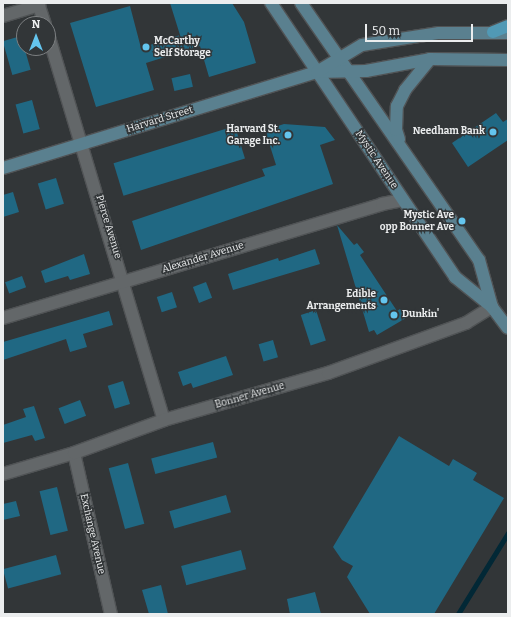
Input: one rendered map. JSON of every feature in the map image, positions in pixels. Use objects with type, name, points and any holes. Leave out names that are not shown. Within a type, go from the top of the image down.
[{"type":"main road","name":"Mystic Avenue","points":[[271,3],[455,277],[492,307],[508,328]]},
{"type":"main road","name":"Mystic Avenue","points":[[302,3],[479,260],[492,307]]},
{"type":"main road","points":[[493,32],[508,26]]},
{"type":"main road","points":[[317,72],[362,45],[383,40],[439,33],[508,33]]},
{"type":"main road","points":[[317,72],[366,71],[430,59],[508,60]]},
{"type":"main road","points":[[401,146],[396,130],[397,106],[405,90],[430,59]]},
{"type":"main road","name":"Harvard Street","points":[[3,168],[317,72]]},
{"type":"street","points":[[3,16],[39,4],[43,16]]},
{"type":"street","name":"Pierce Avenue","points":[[55,56],[83,144],[164,420]]},
{"type":"street","name":"Alexander Avenue","points":[[3,318],[382,204],[403,200]]},
{"type":"street","name":"Bonner Avenue","points":[[3,474],[74,453],[164,420],[328,374],[466,323],[492,307]]},
{"type":"street","name":"Exchange Avenue","points":[[74,453],[111,614]]},
{"type":"building","points":[[170,3],[232,3],[244,22],[256,63],[209,77],[200,46],[146,63],[154,90],[96,107],[70,23],[130,6],[141,48],[180,35]]},
{"type":"building","points":[[16,37],[16,56],[27,56],[31,70],[12,75],[3,41]]},
{"type":"building","points":[[190,74],[193,87],[174,91],[171,78]]},
{"type":"building","points":[[32,100],[40,129],[23,133],[16,104]]},
{"type":"building","points":[[496,113],[503,122],[508,119],[508,140],[468,167],[452,143]]},
{"type":"building","points":[[284,124],[325,127],[335,140],[320,145],[333,184],[141,250],[132,221],[265,176],[262,169],[276,165],[265,130]]},
{"type":"building","points":[[235,126],[245,159],[123,196],[114,163]]},
{"type":"building","points":[[56,178],[64,204],[46,209],[38,184]]},
{"type":"building","points":[[13,192],[19,212],[3,217],[3,195]]},
{"type":"building","points":[[337,225],[354,245],[357,243],[364,252],[360,255],[397,311],[400,309],[406,318],[377,335],[374,330],[369,332]]},
{"type":"building","points":[[315,249],[320,264],[233,290],[228,274],[278,258],[279,261]]},
{"type":"building","points":[[84,254],[90,274],[70,280],[68,276],[45,283],[41,271]]},
{"type":"building","points":[[22,276],[26,287],[9,293],[5,282]]},
{"type":"building","points":[[206,282],[212,298],[199,303],[193,287]]},
{"type":"building","points":[[172,292],[177,307],[162,312],[157,297]]},
{"type":"building","points":[[316,310],[326,340],[311,345],[301,315]]},
{"type":"building","points":[[109,311],[113,325],[83,334],[87,347],[70,352],[66,339],[3,360],[3,342]]},
{"type":"building","points":[[273,340],[278,357],[264,361],[259,344]]},
{"type":"building","points":[[226,356],[233,375],[193,388],[191,383],[183,386],[178,372]]},
{"type":"building","points":[[123,381],[130,404],[115,409],[108,386]]},
{"type":"building","points":[[80,400],[86,416],[65,424],[59,408]]},
{"type":"building","points":[[34,406],[45,438],[35,441],[32,435],[3,443],[3,425],[26,417],[23,409]]},
{"type":"building","points":[[399,436],[449,466],[453,459],[477,473],[473,480],[504,498],[434,614],[370,614],[347,577],[353,566],[342,560],[333,547]]},
{"type":"building","points":[[213,442],[217,457],[155,474],[151,459]]},
{"type":"building","points":[[128,463],[144,524],[125,529],[109,468]]},
{"type":"building","points":[[57,487],[68,531],[50,535],[40,491]]},
{"type":"building","points":[[226,495],[231,512],[174,529],[169,511]]},
{"type":"building","points":[[16,501],[20,516],[3,520],[3,504]]},
{"type":"building","points":[[241,550],[246,569],[186,585],[181,566]]},
{"type":"building","points":[[56,555],[61,574],[8,589],[3,569]]},
{"type":"building","points":[[161,585],[168,614],[149,614],[142,590]]},
{"type":"building","points":[[315,592],[321,614],[290,614],[287,599]]},
{"type":"waterway","points":[[458,614],[508,533]]},
{"type":"place","name":"McCarthy Self Storage","points":[[146,47]]},
{"type":"place","name":"Needham Bank","points":[[493,132]]},
{"type":"place","name":"Harvard St. Garage Inc.","points":[[288,135]]},
{"type":"place","name":"Mystic Ave opp Bonner Ave","points":[[462,221]]},
{"type":"place","name":"Edible Arrangements","points":[[384,300]]},
{"type":"place","name":"Dunkin'","points":[[394,315]]}]
